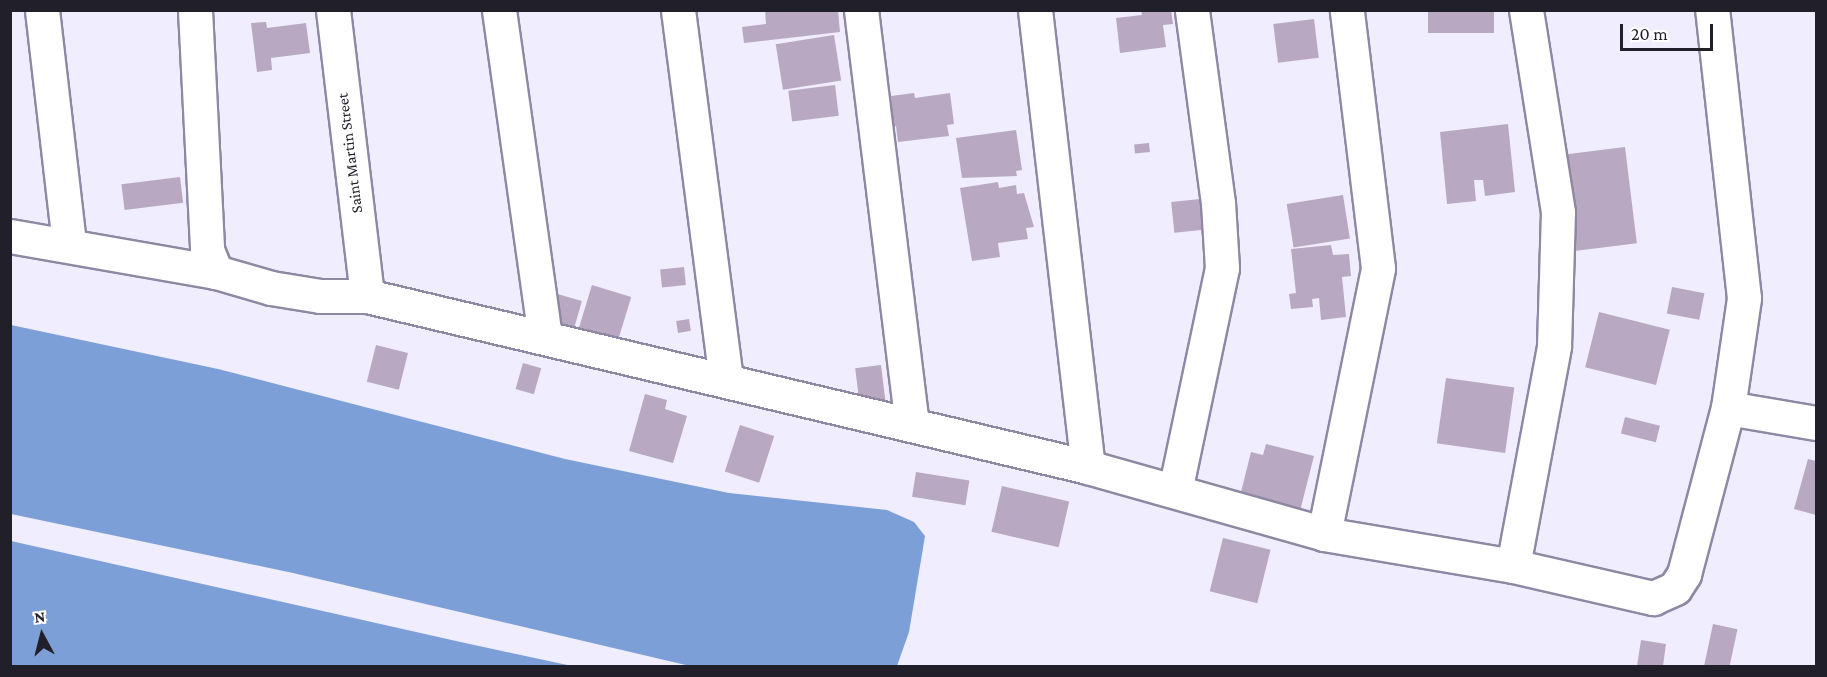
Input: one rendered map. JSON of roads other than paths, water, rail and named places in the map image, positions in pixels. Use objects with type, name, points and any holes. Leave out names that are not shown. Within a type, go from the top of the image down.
[{"type":"street","points":[[42,10],[69,244]]},
{"type":"street","points":[[195,10],[207,250],[216,272]]},
{"type":"street","name":"Saint Martin Street","points":[[333,10],[367,296]]},
{"type":"street","points":[[499,10],[545,336]]},
{"type":"street","points":[[678,10],[726,380]]},
{"type":"street","points":[[861,10],[912,424]]},
{"type":"street","points":[[1035,10],[1089,467]]},
{"type":"street","points":[[1174,491],[1222,267],[1192,10]]},
{"type":"street","points":[[1324,534],[1378,268],[1347,10]]},
{"type":"street","points":[[1513,566],[1554,346],[1558,212],[1526,10]]},
{"type":"street","points":[[10,236],[69,244],[216,272],[310,294],[367,296],[545,336],[1089,467],[1324,534],[1513,566],[1653,598],[1675,588],[1684,574],[1728,408],[1744,298],[1712,10]]},
{"type":"street","points":[[1728,408],[1816,423]]},
{"type":"water","points":[[11,325],[218,369],[565,459],[729,493],[887,510],[914,522],[925,536],[909,632],[897,666],[690,666],[293,573],[11,514]]},
{"type":"water","points":[[11,541],[456,641],[572,666],[11,666]]}]
